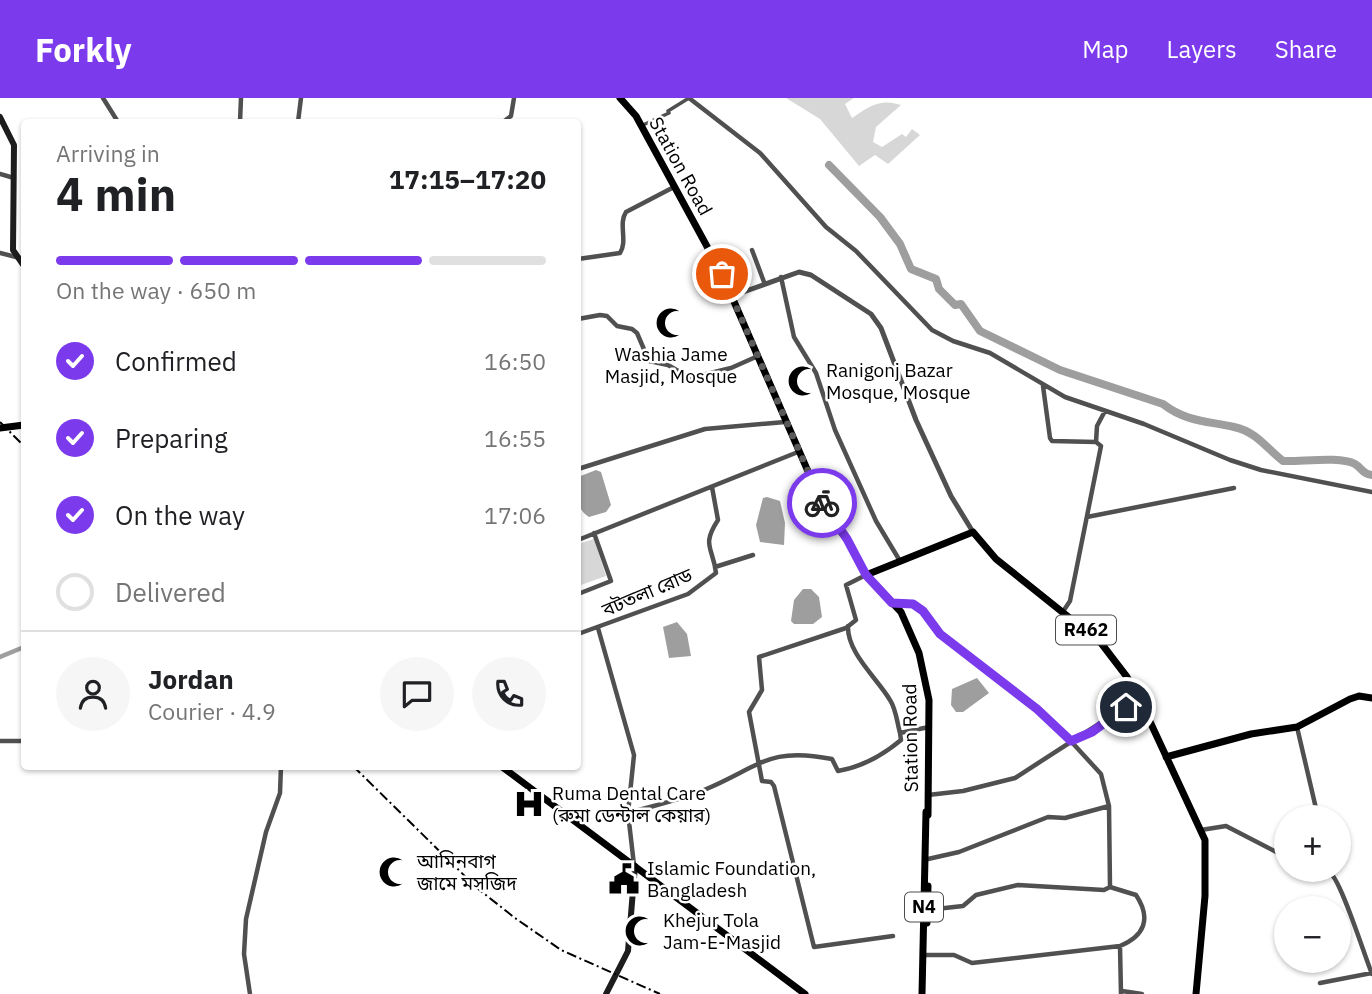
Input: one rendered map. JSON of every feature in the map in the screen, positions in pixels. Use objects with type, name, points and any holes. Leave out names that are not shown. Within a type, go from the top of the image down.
[{"type":"main road","name":"Station Road","points":[[620,98],[641,125],[732,296],[827,515],[847,539],[866,575],[901,612],[919,653],[929,700],[926,816],[929,818],[928,910],[923,994]]},
{"type":"main road","points":[[0,117],[15,145],[13,250],[20,259]]},
{"type":"main road","points":[[0,428],[21,425]]},
{"type":"main road","points":[[866,575],[972,532]]},
{"type":"main road","name":"R462","points":[[972,532],[996,559],[1064,610],[1101,643],[1128,677],[1166,757]]},
{"type":"main road","points":[[1196,994],[1205,896],[1205,840],[1166,757],[1251,734],[1297,727],[1350,699],[1359,696],[1372,698]]},
{"type":"main road","points":[[505,770],[804,994]]},
{"type":"main road","name":"N4","points":[[923,994],[926,816]]},
{"type":"main road","points":[[606,994],[628,951],[635,866]]},
{"type":"street","points":[[103,98],[116,119]]},
{"type":"street","points":[[240,119],[241,98]]},
{"type":"street","points":[[298,119],[301,98]]},
{"type":"street","points":[[508,119],[512,116],[514,98]]},
{"type":"street","points":[[641,125],[669,113],[668,111],[689,98],[760,153],[826,227],[856,251],[932,330],[953,341],[989,353],[1065,397],[1249,467],[1372,492]]},
{"type":"street","points":[[0,174],[15,178]]},
{"type":"street","points":[[581,259],[620,253],[623,248],[622,217],[626,212],[674,186]]},
{"type":"street","points":[[752,250],[764,282]]},
{"type":"street","points":[[0,253],[20,259]]},
{"type":"street","points":[[732,296],[780,276],[799,272],[811,275],[871,314],[881,328],[916,420],[946,486],[972,532]]},
{"type":"street","points":[[780,276],[794,337],[816,373],[835,430],[876,520],[900,561]]},
{"type":"street","points":[[581,318],[607,316],[617,326],[632,329],[637,333],[649,361],[668,365],[690,378],[731,368],[758,356]]},
{"type":"street","points":[[1043,385],[1049,438],[1052,441],[1096,442],[1101,446],[1070,601],[1064,610]]},
{"type":"street","points":[[1096,442],[1097,426],[1105,411]]},
{"type":"street","points":[[581,468],[705,429],[785,422]]},
{"type":"street","points":[[581,539],[798,452]]},
{"type":"street","name":"বটতলা রোড","points":[[581,633],[688,594],[716,573],[707,543],[708,535],[718,520],[712,487]]},
{"type":"street","points":[[1087,517],[1234,488]]},
{"type":"street","points":[[581,593],[611,581],[594,533]]},
{"type":"street","points":[[715,567],[753,555]]},
{"type":"street","points":[[866,575],[846,585],[856,620],[848,626],[759,657],[762,690],[749,712],[762,781],[771,782],[774,786],[814,947],[893,936]]},
{"type":"street","points":[[892,603],[913,604],[923,611],[940,634],[1037,709],[1101,774],[1109,806],[1110,887]]},
{"type":"street","points":[[628,813],[711,787],[757,762],[786,754],[832,759],[838,771],[850,769],[887,751],[901,740],[892,704],[863,662],[851,640],[848,626]]},
{"type":"street","points":[[598,628],[634,755],[628,813],[635,866]]},
{"type":"street","points":[[928,795],[963,791],[1015,779],[1071,741],[1092,732],[1139,698]]},
{"type":"street","points":[[900,733],[929,727]]},
{"type":"street","points":[[1297,727],[1315,805]]},
{"type":"street","points":[[0,741],[21,741]]},
{"type":"street","points":[[250,994],[244,954],[246,919],[266,832],[280,793],[281,770]]},
{"type":"street","points":[[928,859],[959,852],[1048,817],[1065,818],[1109,806]]},
{"type":"street","points":[[1201,830],[1226,826],[1274,851]]},
{"type":"street","points":[[1320,982],[1372,973],[1338,882]]},
{"type":"street","points":[[926,955],[954,955],[972,963],[1120,946],[1136,939],[1143,932],[1140,903],[1133,893],[1110,887],[1104,890],[1018,885],[976,895],[963,906],[928,910]]},
{"type":"street","points":[[1120,946],[1121,992],[1142,994]]},
{"type":"shaded area","points":[[786,98],[854,98],[845,104],[852,118],[875,104],[894,103],[901,105],[876,127],[873,142],[882,147],[902,134],[906,137],[912,129],[920,135],[888,164],[875,155],[859,166],[820,119]]},
{"type":"shaded area","points":[[596,470],[601,472],[611,505],[606,512],[589,517],[584,514],[581,509],[581,476]]},
{"type":"shaded area","points":[[763,498],[780,501],[785,523],[784,545],[760,542],[756,525]]},
{"type":"shaded area","points":[[594,539],[606,576],[581,585],[581,543]]},
{"type":"shaded area","points":[[803,589],[811,589],[819,597],[822,617],[813,624],[794,624],[791,621],[794,600]]},
{"type":"shaded area","points":[[677,622],[687,634],[691,656],[669,658],[663,627]]},
{"type":"shaded area","points":[[977,678],[989,693],[963,712],[956,712],[951,705],[952,689]]},
{"type":"waterway","points":[[829,165],[880,217],[900,244],[911,269],[936,279],[939,289],[955,305],[961,304],[980,331],[1060,370],[1163,404],[1189,418],[1242,429],[1283,461],[1348,462],[1372,475]]},
{"type":"waterway","points":[[0,657],[21,648]]},
{"type":"railway","points":[[0,422],[21,443]]},
{"type":"railway","points":[[357,770],[477,888],[515,918],[561,950],[660,994]]},
{"type":"way so far","points":[[722,274],[793,443],[822,503]]},
{"type":"place","name":"Washia Jame Masjid, Mosque","points":[[671,323]]},
{"type":"place","name":"Ranigonj Bazar Mosque, Mosque","points":[[803,381]]},
{"type":"place","name":"Ruma Dental Care (রুমা ডেন্টাল কেয়ার)","points":[[529,804]]},
{"type":"place","name":"আমিনবাগ জামে মসজিদ","points":[[394,872]]},
{"type":"place","name":"Islamic Foundation, Bangladesh","points":[[624,879]]},
{"type":"place","name":"Khejur Tola Jam-E-Masjid","points":[[640,931]]},
{"type":"route","points":[[822,503],[827,515],[847,539],[866,575],[892,603],[913,604],[923,611],[940,634],[1037,709],[1071,741],[1092,732],[1126,707]]}]
